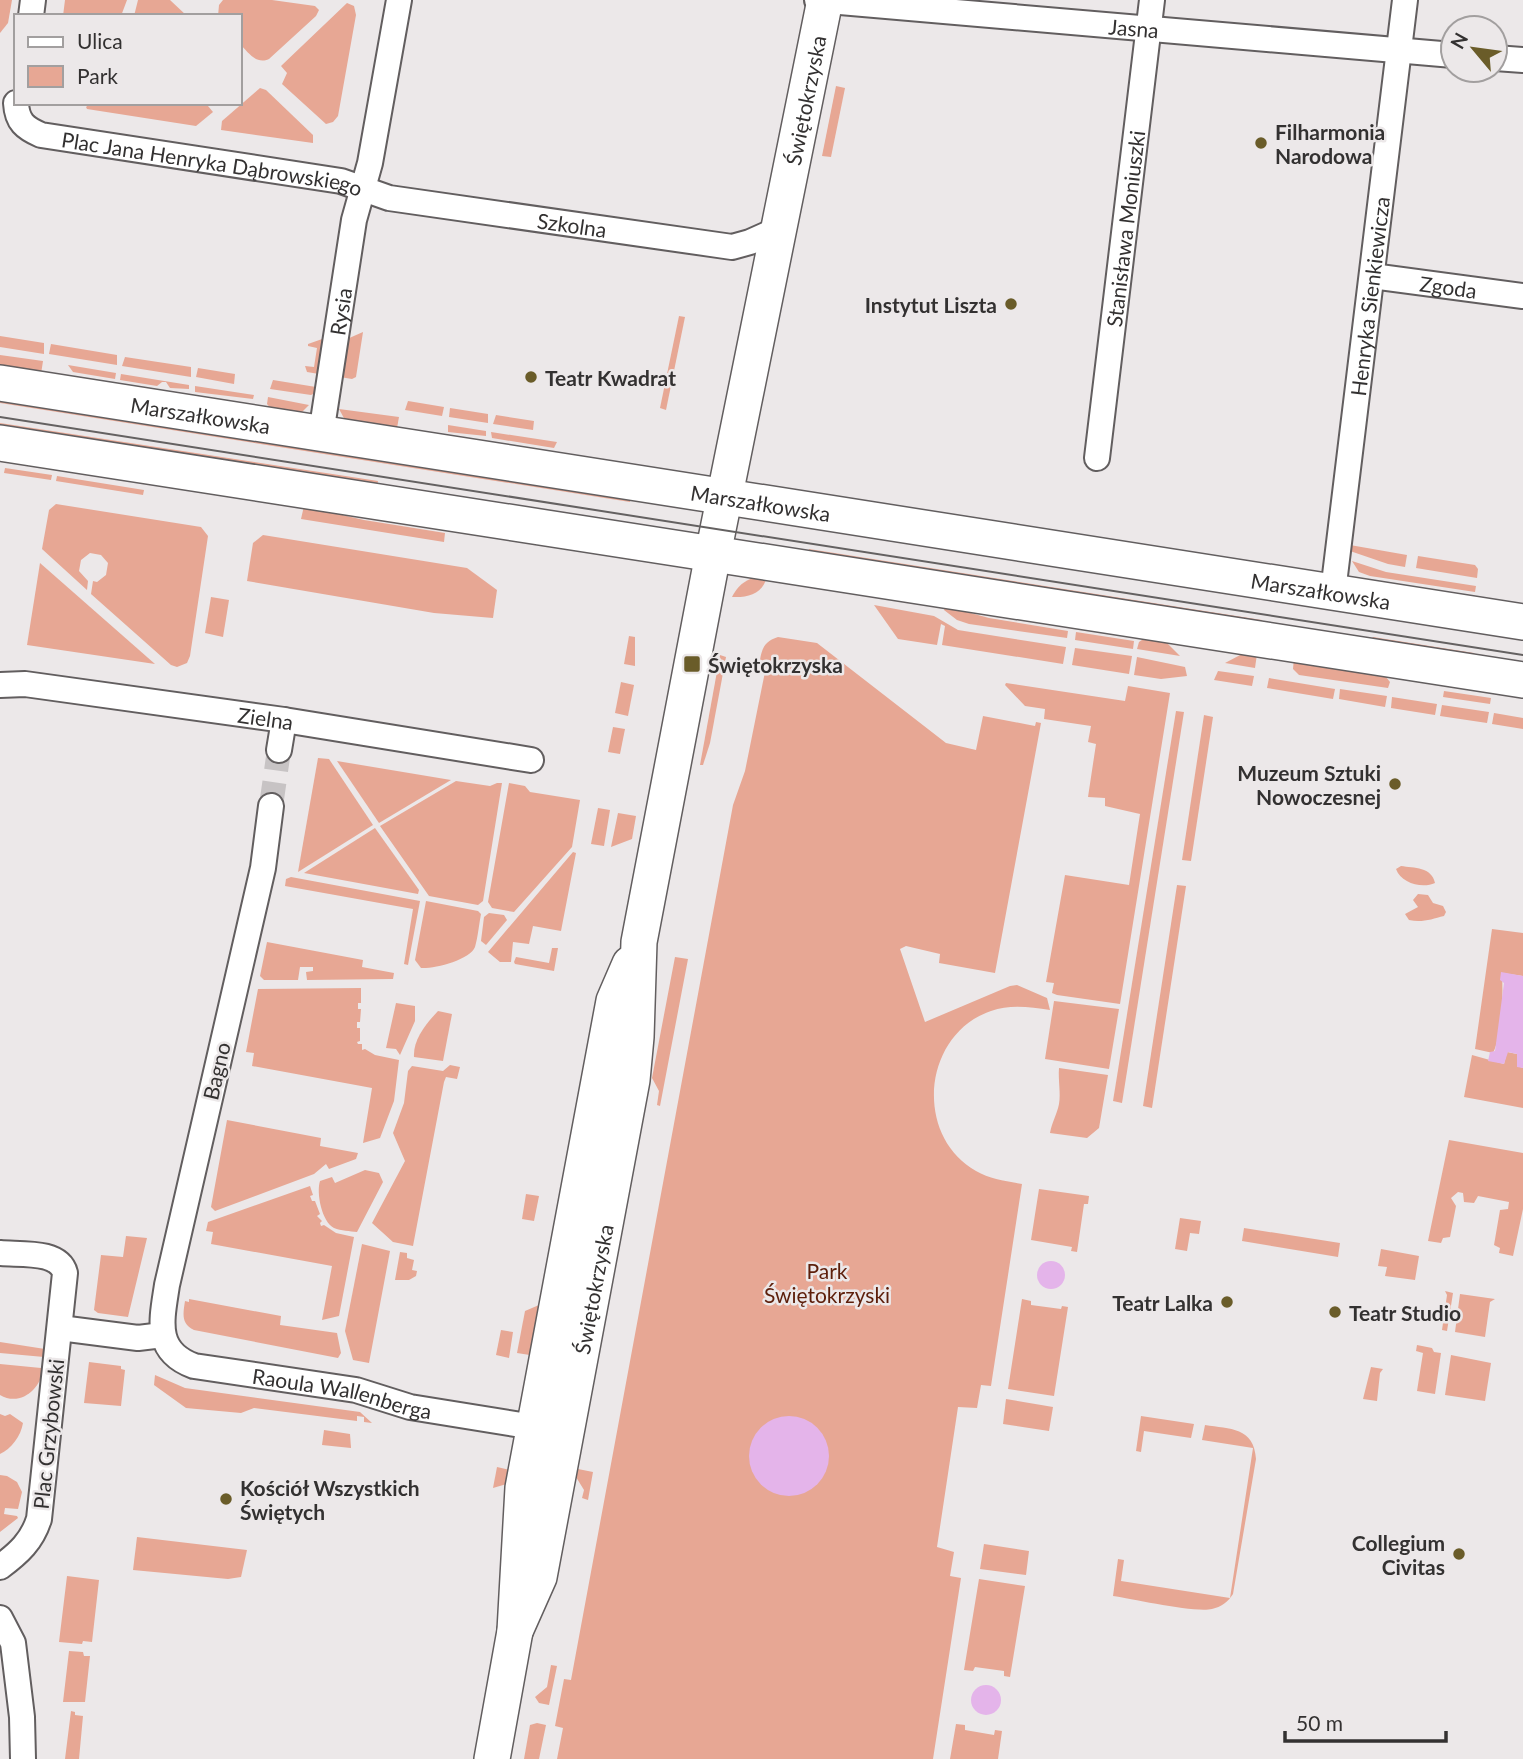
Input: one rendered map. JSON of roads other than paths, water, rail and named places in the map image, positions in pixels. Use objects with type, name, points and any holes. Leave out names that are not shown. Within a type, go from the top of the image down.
[{"type":"main road","name":"Świętokrzyska","points":[[515,1631],[539,1577],[632,1080],[639,942],[713,554],[824,0]]},
{"type":"main road","name":"Marszałkowska","points":[[0,383],[1523,622]]},
{"type":"main road","points":[[0,443],[1523,680]]},
{"type":"main road","name":"Świętokrzyska","points":[[492,1759],[515,1631],[523,1488],[614,1001],[639,942]]},
{"type":"street","name":"Plac Jana Henryka Dąbrowskiego","points":[[18,113],[41,135],[341,181],[363,189],[399,0]]},
{"type":"street","name":"Jasna","points":[[817,0],[1439,53]]},
{"type":"street","name":"Stanisława Moniuszki","points":[[1097,458],[1152,0]]},
{"type":"street","name":"Henryka Sienkiewicza","points":[[1333,592],[1405,0]]},
{"type":"street","name":"Szkolna","points":[[363,189],[389,198],[732,247],[779,229]]},
{"type":"street","name":"Rysia","points":[[321,434],[354,220],[363,189]]},
{"type":"street","name":"Zgoda","points":[[1373,276],[1523,296]]},
{"type":"street","name":"Zielna","points":[[0,685],[25,684],[284,720],[531,760]]},
{"type":"street","points":[[279,750],[284,720]]},
{"type":"street","name":"Bagno","points":[[163,1335],[167,1285],[263,868],[271,806]]},
{"type":"street","name":"Plac Grzybowski","points":[[0,1253],[53,1258],[61,1263],[65,1273],[39,1518],[36,1530],[24,1548],[0,1567]]},
{"type":"street","name":"Plac Grzybowski","points":[[60,1328],[138,1338],[163,1335]]},
{"type":"street","name":"Raoula Wallenberga","points":[[163,1335],[175,1355],[194,1366],[356,1390],[410,1407],[534,1427]]},
{"type":"street","points":[[0,1618],[13,1643],[22,1717],[23,1759]]},
{"type":"street","points":[[0,1665],[18,1689]]},
{"type":"tunnel","points":[[271,806],[279,750]]},
{"type":"tram line","points":[[0,417],[1523,655]]},
{"type":"place","name":"Filharmonia Narodowa","points":[[1261,143]]},
{"type":"place","name":"Instytut Liszta","points":[[1011,304]]},
{"type":"place","name":"Teatr Kwadrat","points":[[531,377]]},
{"type":"place","name":"Świętokrzyska","points":[[692,664]]},
{"type":"place","name":"Muzeum Sztuki Nowoczesnej","points":[[1395,784]]},
{"type":"place","name":"Teatr Lalka","points":[[1227,1302]]},
{"type":"place","name":"Teatr Studio","points":[[1335,1312]]},
{"type":"place","name":"Kościół Wszystkich Świętych","points":[[226,1499]]},
{"type":"place","name":"Collegium Civitas","points":[[1459,1554]]},
{"type":"park label","name":"Park Świętokrzyski","points":[[827,1282]]}]
